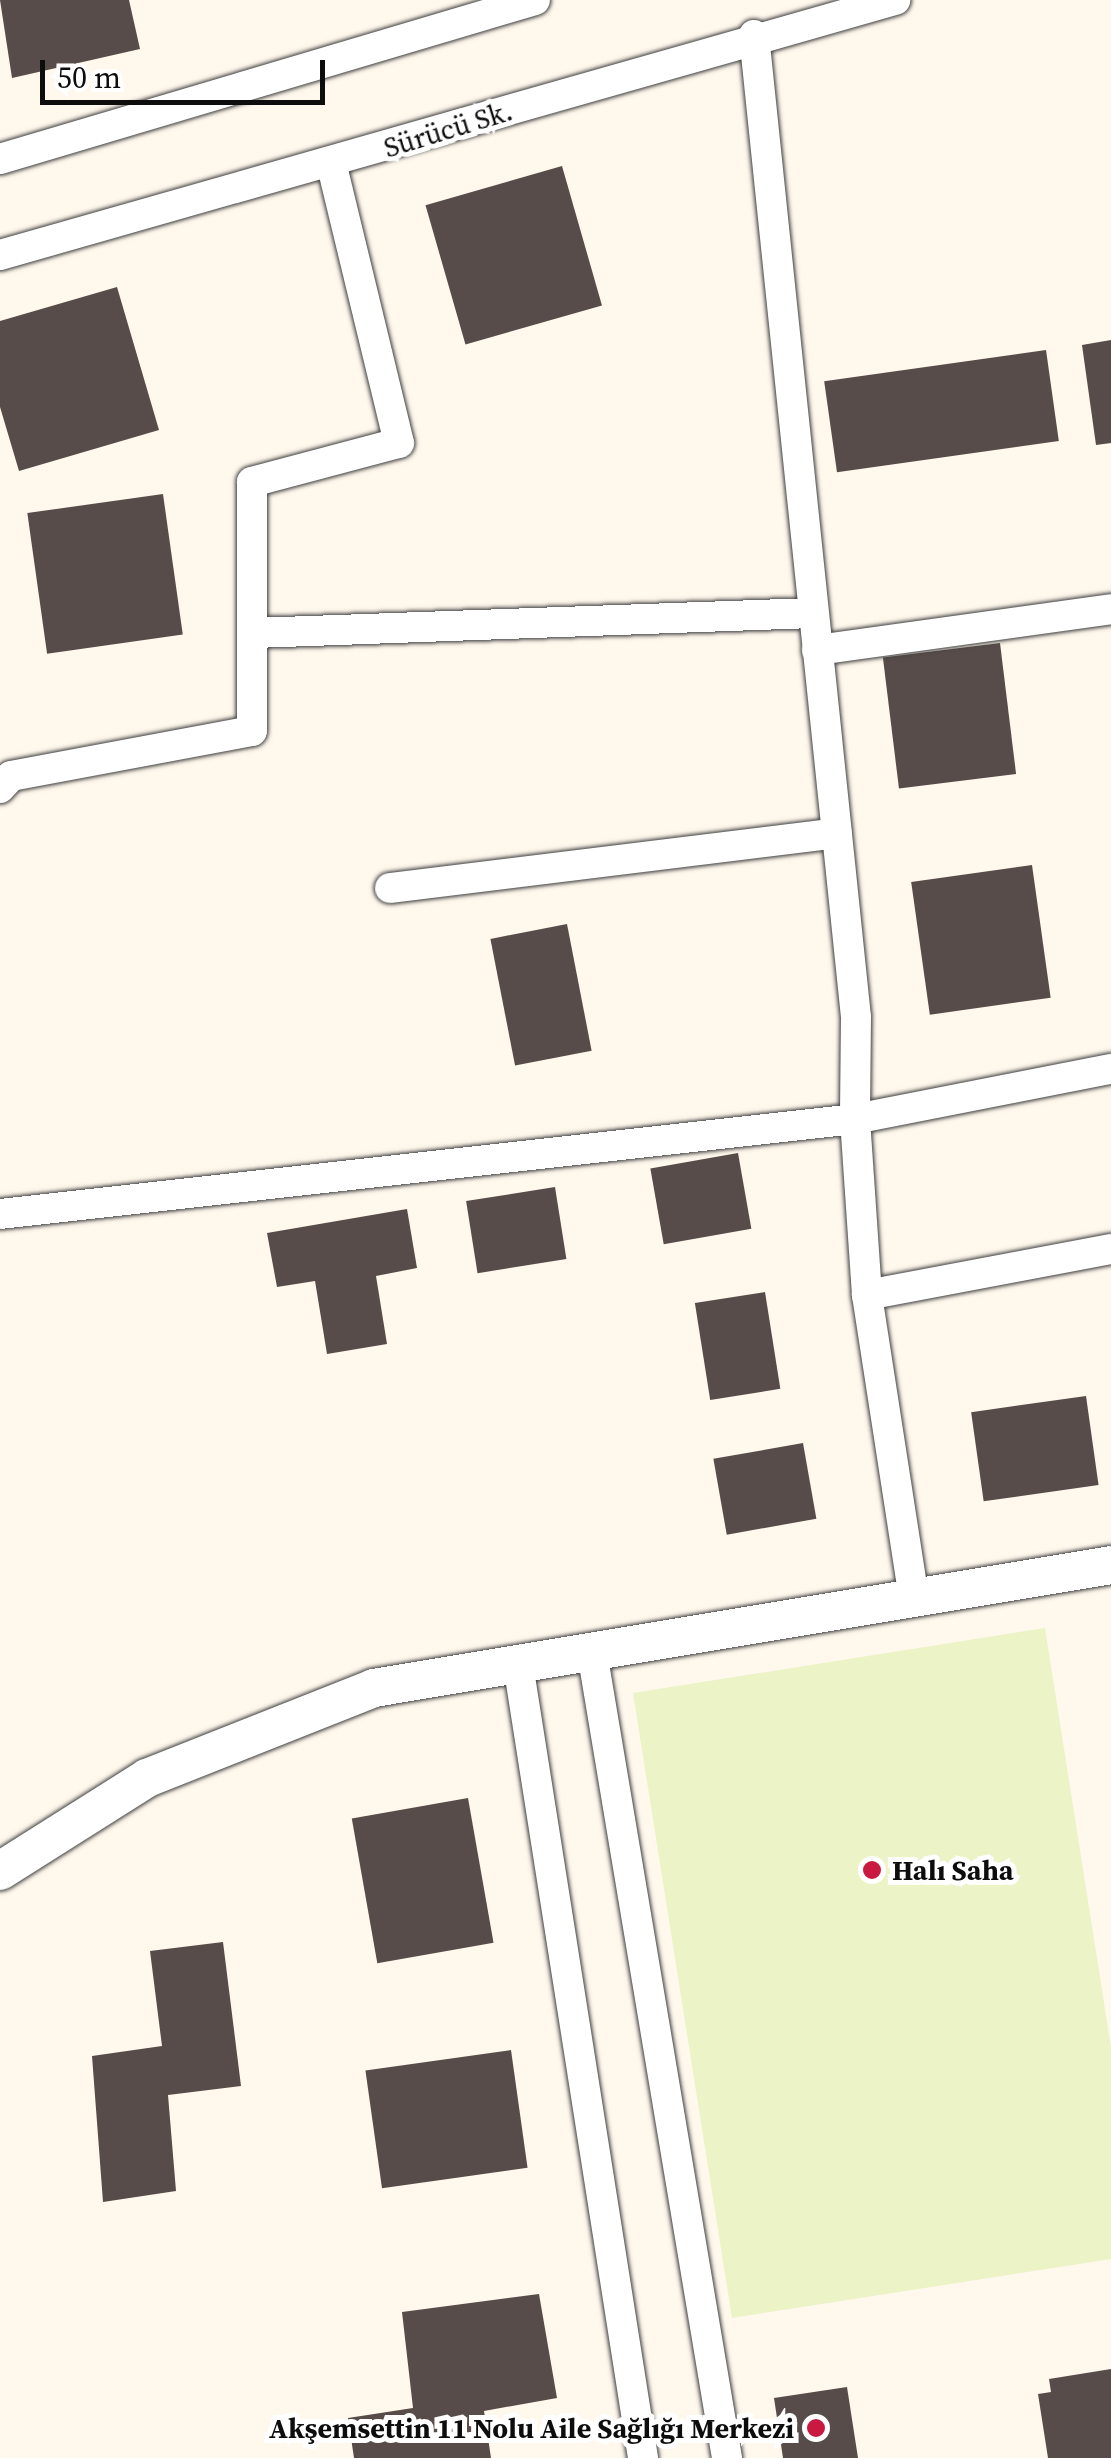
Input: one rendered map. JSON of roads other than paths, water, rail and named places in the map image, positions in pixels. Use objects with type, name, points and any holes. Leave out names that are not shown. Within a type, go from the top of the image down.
[{"type":"street","points":[[0,159],[535,0]]},
{"type":"street","name":"Sürücü Sk.","points":[[0,255],[332,165],[754,36],[895,0]]},
{"type":"street","points":[[754,36],[856,1017],[855,1119],[867,1295],[914,1598]]},
{"type":"street","points":[[0,788],[11,776],[252,732],[252,482],[399,443],[332,165]]},
{"type":"street","points":[[817,650],[1111,609]]},
{"type":"street","points":[[254,633],[814,613]]},
{"type":"street","points":[[390,888],[836,833]]},
{"type":"street","points":[[0,1214],[855,1119],[1111,1069]]},
{"type":"street","points":[[867,1295],[1111,1249]]},
{"type":"street","points":[[0,1871],[182,1764],[374,1688],[1111,1564]]},
{"type":"street","points":[[592,1652],[728,2458]]},
{"type":"street","points":[[518,1664],[644,2458]]},
{"type":"place","name":"Halı Saha","points":[[872,1870]]},
{"type":"place","name":"Akşemsettin 11 Nolu Aile Sağlığı Merkezi","points":[[816,2428]]}]
